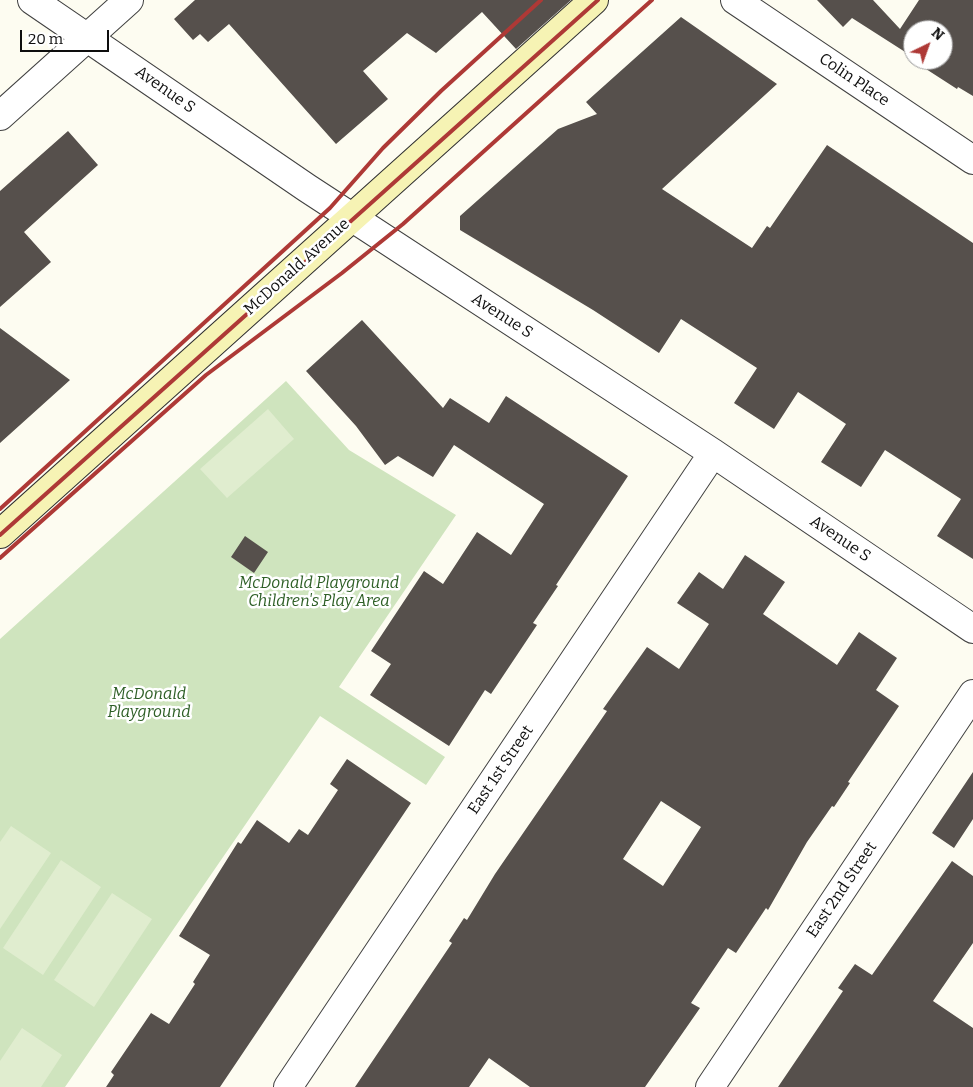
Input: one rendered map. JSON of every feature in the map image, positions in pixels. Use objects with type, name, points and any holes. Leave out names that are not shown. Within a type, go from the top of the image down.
[{"type":"main road","name":"McDonald Avenue","points":[[0,534],[594,0]]},
{"type":"street","name":"Avenue S","points":[[32,0],[89,37],[352,218],[713,454],[973,629]]},
{"type":"street","points":[[0,116],[129,0]]},
{"type":"street","name":"Colin Place","points":[[735,0],[973,160]]},
{"type":"street","name":"East 1st Street","points":[[288,1087],[713,454]]},
{"type":"street","name":"East 2nd Street","points":[[710,1087],[973,694]]},
{"type":"green space","name":"McDonald Playground","points":[[286,381],[349,450],[456,515],[339,687],[445,757],[426,785],[320,716],[65,1087],[0,1087],[0,639]]},
{"type":"green space","points":[[268,409],[294,439],[227,498],[200,469]]},
{"type":"green space","points":[[11,826],[51,853],[0,929],[0,842]]},
{"type":"green space","points":[[61,860],[101,887],[43,975],[3,948]]},
{"type":"green space","points":[[112,893],[152,919],[94,1007],[54,980]]},
{"type":"green space","points":[[22,1028],[62,1055],[41,1087],[0,1087],[0,1061]]},
{"type":"building","points":[[195,0],[571,0],[516,49],[482,12],[436,53],[407,33],[363,71],[388,99],[336,144],[229,24],[208,42],[200,34],[193,40],[174,19]]},
{"type":"building","points":[[817,0],[873,0],[900,29],[903,24],[903,51],[852,18],[843,27]]},
{"type":"building","points":[[919,0],[973,0],[973,96],[958,87],[957,89],[928,70],[953,70],[953,20],[906,20]]},
{"type":"building","points":[[681,17],[777,84],[662,189],[752,248],[767,226],[770,228],[827,145],[973,243],[973,559],[937,536],[961,499],[885,450],[861,487],[821,462],[846,424],[798,392],[774,429],[734,403],[757,368],[681,319],[659,353],[593,310],[460,230],[460,216],[558,129],[597,114],[586,102]]},
{"type":"building","points":[[68,131],[98,165],[24,232],[51,262],[0,307],[0,191]]},
{"type":"building","points":[[362,320],[443,408],[450,398],[489,423],[506,396],[628,476],[556,585],[558,586],[533,623],[537,625],[491,694],[485,690],[449,746],[370,695],[391,664],[371,651],[424,571],[443,584],[477,532],[511,555],[544,504],[454,445],[433,477],[398,456],[385,465],[356,426],[306,371]]},
{"type":"building","points":[[0,328],[70,380],[0,443]]},
{"type":"building","points":[[245,536],[268,552],[254,573],[231,557]]},
{"type":"building","points":[[745,555],[785,582],[763,614],[837,665],[859,632],[897,658],[876,690],[899,706],[848,782],[850,783],[834,807],[832,806],[807,842],[768,910],[766,908],[736,953],[728,948],[691,1003],[700,1008],[645,1087],[530,1087],[489,1058],[469,1087],[355,1087],[452,943],[449,941],[464,918],[467,920],[495,874],[607,711],[603,709],[647,647],[679,669],[709,624],[677,603],[699,572],[723,589]],"holes":[[[661,801],[701,827],[663,886],[623,859]]]},
{"type":"building","points":[[347,759],[411,803],[220,1087],[106,1087],[114,1075],[111,1072],[151,1013],[169,1024],[195,984],[193,982],[210,955],[179,936],[238,842],[241,844],[257,820],[289,843],[299,829],[308,835],[338,790],[330,784]]},
{"type":"building","points":[[973,772],[973,819],[954,848],[932,833]]},
{"type":"building","points":[[952,861],[973,876],[973,943],[933,1001],[973,1028],[973,1087],[778,1087],[843,991],[838,988],[855,964],[872,975]]},
{"type":"railway","points":[[0,509],[330,208],[383,148],[441,91],[541,0]]},
{"type":"railway","points":[[0,535],[598,0]]},
{"type":"railway","points":[[0,558],[206,375],[342,273],[403,224],[652,0]]},
{"type":"park label","name":"McDonald Playground Children's Play Area","points":[[319,593]]}]
